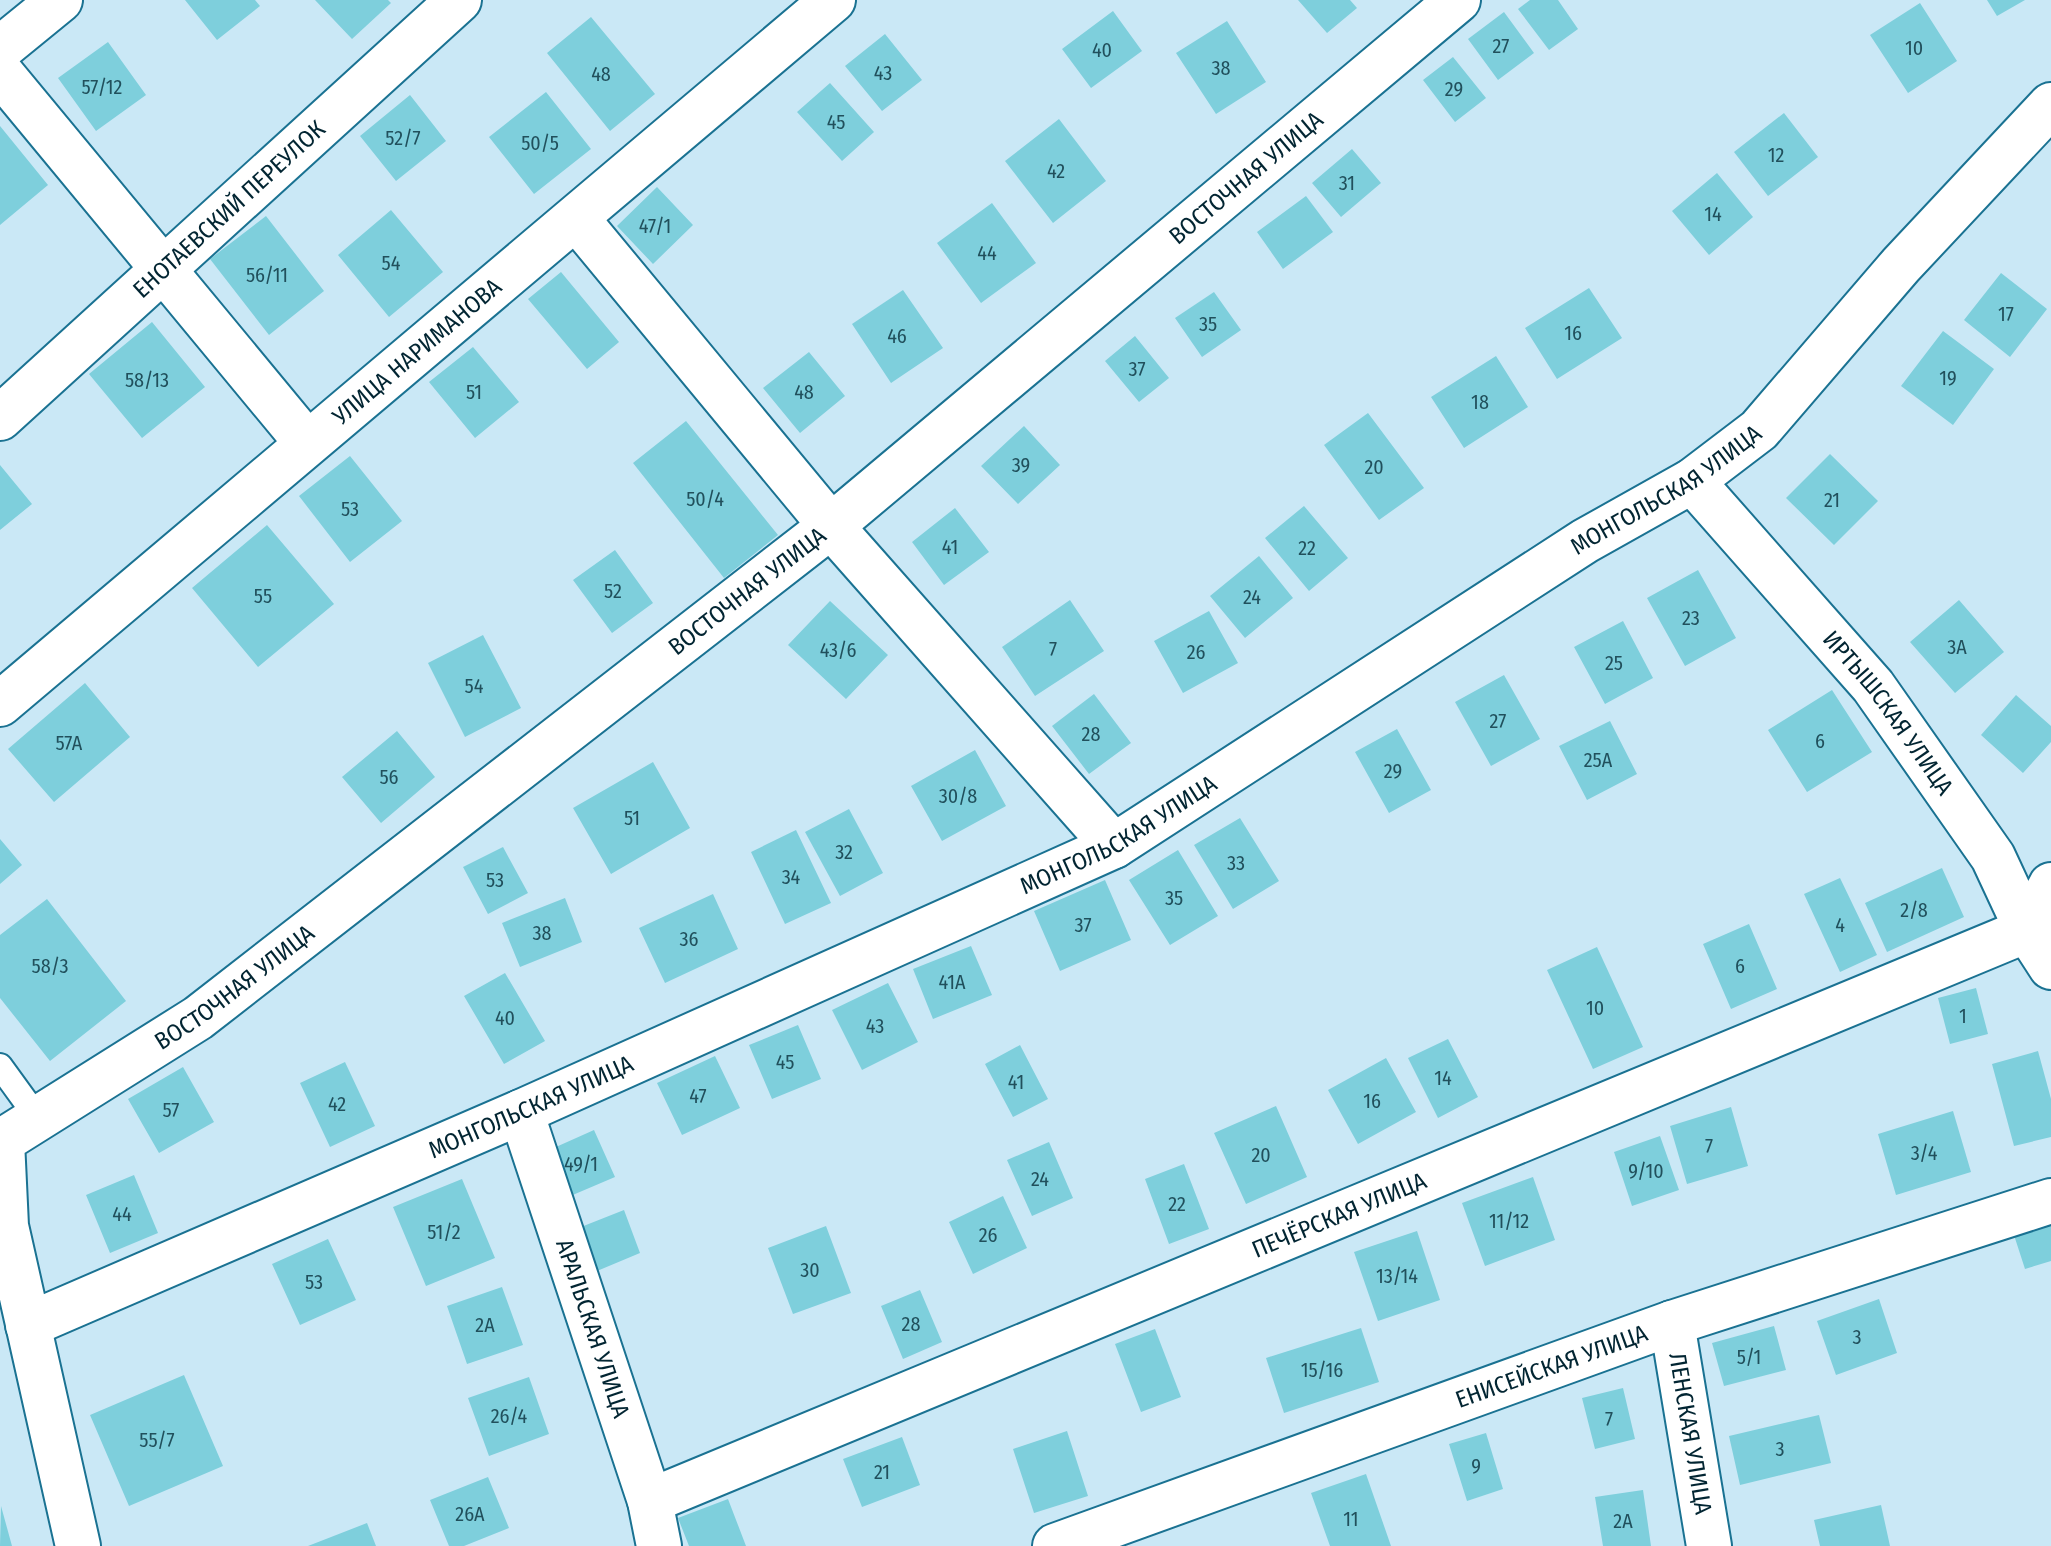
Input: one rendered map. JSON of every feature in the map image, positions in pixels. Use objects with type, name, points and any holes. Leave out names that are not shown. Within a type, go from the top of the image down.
[{"type":"street","points":[[0,49],[60,0]]},
{"type":"street","name":"ЕНОТАЕВСКИЙ ПЕРЕУЛОК","points":[[0,418],[459,0]]},
{"type":"street","name":"УЛИЦА НАРИМАНОВА","points":[[0,704],[833,0]]},
{"type":"street","name":"ВОСТОЧНАЯ УЛИЦА","points":[[20,1129],[198,1018],[831,526],[1458,0]]},
{"type":"street","points":[[0,72],[307,443]]},
{"type":"street","name":"МОНГОЛЬСКАЯ УЛИЦА","points":[[28,1325],[521,1112],[1114,846],[1585,541],[1692,481],[1759,430],[1901,265],[2051,105]]},
{"type":"street","points":[[576,218],[831,526],[1114,846]]},
{"type":"street","name":"ИРТЫШСКАЯ УЛИЦА","points":[[1692,481],[1873,686],[1993,857],[2027,930],[2051,967]]},
{"type":"street","points":[[2027,930],[2051,885]]},
{"type":"street","name":"ПЕЧЁРСКАЯ УЛИЦА","points":[[650,1501],[2027,930]]},
{"type":"street","name":"АРАЛЬСКАЯ УЛИЦА","points":[[521,1112],[650,1501],[659,1546]]},
{"type":"street","points":[[20,1129],[6,1226],[78,1546]]},
{"type":"street","name":"ЕНИСЕЙСКАЯ УЛИЦА","points":[[1055,1546],[1672,1323],[2051,1201]]},
{"type":"street","name":"ЛЕНСКАЯ УЛИЦА","points":[[1672,1323],[1709,1546]]},
{"type":"lane","points":[[0,1066],[20,1129]]},
{"type":"building","points":[[185,0],[255,0],[260,6],[217,40]]},
{"type":"building","points":[[315,0],[388,0],[391,3],[352,39]]},
{"type":"building","points":[[1298,0],[1350,0],[1357,8],[1327,33]]},
{"type":"building","points":[[1530,0],[1558,0],[1578,29],[1549,50],[1518,9]]},
{"type":"building","points":[[1987,0],[2025,0],[1997,16]]},
{"type":"building","points":[[1920,3],[1957,61],[1908,93],[1870,35]]},
{"type":"building","points":[[1113,11],[1142,51],[1091,88],[1062,49]]},
{"type":"building","points":[[1504,12],[1534,53],[1498,80],[1468,39]]},
{"type":"building","points":[[591,17],[655,94],[610,131],[547,53]]},
{"type":"building","points":[[1227,21],[1266,82],[1216,114],[1176,53]]},
{"type":"building","points":[[885,34],[922,80],[882,111],[845,66]]},
{"type":"building","points":[[108,42],[146,95],[96,131],[58,78]]},
{"type":"building","points":[[1453,57],[1486,98],[1455,122],[1423,80]]},
{"type":"building","points":[[830,83],[874,132],[842,161],[797,112]]},
{"type":"building","points":[[546,92],[591,149],[534,194],[489,137]]},
{"type":"building","points":[[410,95],[446,141],[396,181],[360,136]]},
{"type":"building","points":[[1784,113],[1818,157],[1768,196],[1734,152]]},
{"type":"building","points":[[1059,119],[1106,181],[1053,223],[1005,161]]},
{"type":"building","points":[[0,126],[48,185],[0,225]]},
{"type":"building","points":[[1352,149],[1381,183],[1341,217],[1312,183]]},
{"type":"building","points":[[1717,173],[1753,217],[1709,255],[1672,211]]},
{"type":"building","points":[[657,187],[693,225],[653,264],[617,226]]},
{"type":"building","points":[[1306,196],[1333,232],[1283,269],[1257,232]]},
{"type":"building","points":[[992,203],[1036,263],[981,303],[937,243]]},
{"type":"building","points":[[391,210],[443,272],[389,317],[338,255]]},
{"type":"building","points":[[266,216],[324,291],[269,335],[210,259]]},
{"type":"building","points":[[561,272],[619,342],[587,369],[528,299]]},
{"type":"building","points":[[2001,273],[2047,309],[2010,357],[1964,320]]},
{"type":"building","points":[[1589,288],[1622,338],[1557,379],[1525,328]]},
{"type":"building","points":[[903,290],[943,348],[891,383],[852,324]]},
{"type":"building","points":[[1214,292],[1241,330],[1202,357],[1175,318]]},
{"type":"building","points":[[152,322],[205,387],[142,438],[89,374]]},
{"type":"building","points":[[1943,331],[1994,369],[1953,425],[1901,386]]},
{"type":"building","points":[[1135,336],[1169,378],[1139,402],[1105,361]]},
{"type":"building","points":[[473,347],[519,402],[475,438],[429,382]]},
{"type":"building","points":[[809,352],[845,396],[800,433],[763,388]]},
{"type":"building","points":[[1496,356],[1528,407],[1464,448],[1431,397]]},
{"type":"building","points":[[1368,413],[1424,488],[1379,520],[1324,445]]},
{"type":"building","points":[[686,421],[778,535],[724,578],[633,463]]},
{"type":"building","points":[[1024,426],[1060,465],[1018,504],[981,466]]},
{"type":"building","points":[[1830,454],[1878,501],[1834,545],[1786,498]]},
{"type":"building","points":[[350,456],[402,521],[350,562],[299,496]]},
{"type":"building","points":[[0,465],[32,504],[0,530]]},
{"type":"building","points":[[1304,506],[1348,558],[1309,591],[1265,538]]},
{"type":"building","points":[[955,508],[989,552],[944,585],[912,542]]},
{"type":"building","points":[[267,525],[334,604],[258,667],[192,588]]},
{"type":"building","points":[[615,550],[653,603],[612,633],[573,580]]},
{"type":"building","points":[[1259,556],[1293,598],[1245,638],[1210,596]]},
{"type":"building","points":[[1698,570],[1736,638],[1685,666],[1647,598]]},
{"type":"building","points":[[1070,600],[1104,651],[1035,696],[1002,647]]},
{"type":"building","points":[[1959,600],[2004,652],[1955,693],[1910,642]]},
{"type":"building","points":[[830,601],[888,655],[846,699],[788,645]]},
{"type":"building","points":[[1209,611],[1238,663],[1183,693],[1154,641]]},
{"type":"building","points":[[1623,621],[1653,678],[1605,704],[1574,647]]},
{"type":"building","points":[[483,635],[521,708],[465,737],[428,663]]},
{"type":"building","points":[[1504,675],[1540,739],[1491,766],[1455,702]]},
{"type":"building","points":[[85,683],[130,737],[54,802],[8,749]]},
{"type":"building","points":[[1832,690],[1872,752],[1807,792],[1768,730]]},
{"type":"building","points":[[1094,694],[1131,743],[1089,774],[1052,726]]},
{"type":"building","points":[[2016,695],[2051,726],[2051,742],[2023,773],[1981,735]]},
{"type":"building","points":[[1610,721],[1637,774],[1587,800],[1559,746]]},
{"type":"building","points":[[1397,729],[1431,790],[1389,813],[1355,752]]},
{"type":"building","points":[[397,731],[435,777],[381,823],[342,777]]},
{"type":"building","points":[[975,750],[1006,806],[942,841],[911,786]]},
{"type":"building","points":[[653,762],[690,828],[611,874],[573,808]]},
{"type":"building","points":[[849,809],[883,873],[840,896],[805,832]]},
{"type":"building","points":[[1240,818],[1279,881],[1233,909],[1194,845]]},
{"type":"building","points":[[796,830],[831,903],[785,924],[751,852]]},
{"type":"building","points":[[0,839],[22,865],[0,884]]},
{"type":"building","points":[[503,847],[528,893],[488,914],[463,867]]},
{"type":"building","points":[[1178,850],[1218,916],[1170,945],[1129,880]]},
{"type":"building","points":[[1942,868],[1964,917],[1887,952],[1865,903]]},
{"type":"building","points":[[1840,878],[1877,955],[1840,972],[1804,894]]},
{"type":"building","points":[[1105,880],[1131,940],[1060,971],[1034,911]]},
{"type":"building","points":[[713,894],[738,949],[665,983],[639,928]]},
{"type":"building","points":[[565,898],[582,942],[520,967],[502,923]]},
{"type":"building","points":[[47,899],[126,1001],[50,1061],[0,998],[0,935]]},
{"type":"building","points":[[1749,924],[1777,989],[1731,1009],[1703,944]]},
{"type":"building","points":[[971,946],[992,995],[933,1019],[913,969]]},
{"type":"building","points":[[1597,947],[1643,1047],[1593,1069],[1547,970]]},
{"type":"building","points":[[505,973],[545,1041],[504,1064],[464,996]]},
{"type":"building","points":[[888,983],[918,1042],[862,1070],[832,1010]]},
{"type":"building","points":[[1976,988],[1988,1034],[1950,1044],[1938,998]]},
{"type":"building","points":[[798,1025],[821,1079],[772,1099],[749,1045]]},
{"type":"building","points":[[1448,1039],[1478,1097],[1438,1118],[1408,1058]]},
{"type":"building","points":[[1020,1045],[1048,1099],[1013,1117],[985,1064]]},
{"type":"building","points":[[2038,1051],[2051,1099],[2051,1137],[2014,1146],[1992,1064]]},
{"type":"building","points":[[715,1056],[740,1108],[682,1135],[657,1083]]},
{"type":"building","points":[[1386,1058],[1416,1112],[1358,1144],[1328,1090]]},
{"type":"building","points":[[345,1062],[375,1126],[330,1147],[300,1083]]},
{"type":"building","points":[[183,1067],[214,1122],[159,1153],[128,1099]]},
{"type":"building","points":[[1276,1106],[1307,1177],[1246,1204],[1214,1133]]},
{"type":"building","points":[[1731,1107],[1748,1166],[1687,1184],[1670,1126]]},
{"type":"building","points":[[1953,1111],[1971,1172],[1896,1195],[1878,1134]]},
{"type":"building","points":[[594,1130],[615,1177],[568,1197],[547,1151]]},
{"type":"building","points":[[1660,1136],[1679,1190],[1632,1206],[1614,1152]]},
{"type":"building","points":[[1049,1142],[1073,1198],[1032,1216],[1007,1160]]},
{"type":"building","points":[[1184,1164],[1209,1229],[1169,1244],[1145,1179]]},
{"type":"building","points":[[134,1175],[158,1233],[110,1253],[86,1195]]},
{"type":"building","points":[[1533,1177],[1555,1240],[1485,1266],[1462,1203]]},
{"type":"building","points":[[462,1179],[495,1258],[426,1286],[393,1207]]},
{"type":"building","points":[[1003,1196],[1027,1248],[973,1274],[949,1222]]},
{"type":"building","points":[[624,1210],[640,1253],[597,1271],[581,1227]]},
{"type":"building","points":[[2051,1220],[2051,1261],[2025,1269],[2013,1232]]},
{"type":"building","points":[[826,1226],[851,1293],[793,1314],[768,1248]]},
{"type":"building","points":[[1417,1231],[1440,1300],[1378,1321],[1354,1252]]},
{"type":"building","points":[[328,1239],[356,1300],[300,1325],[272,1264]]},
{"type":"building","points":[[502,1287],[523,1345],[467,1364],[447,1306]]},
{"type":"building","points":[[920,1290],[942,1342],[903,1359],[881,1306]]},
{"type":"building","points":[[1879,1299],[1897,1353],[1836,1375],[1817,1321]]},
{"type":"building","points":[[1774,1326],[1786,1370],[1724,1386],[1712,1343]]},
{"type":"building","points":[[1361,1328],[1379,1382],[1284,1413],[1266,1358]]},
{"type":"building","points":[[1155,1329],[1181,1397],[1141,1412],[1115,1344]]},
{"type":"building","points":[[184,1375],[223,1466],[129,1506],[90,1415]]},
{"type":"building","points":[[529,1377],[549,1434],[489,1456],[468,1398]]},
{"type":"building","points":[[1623,1388],[1635,1439],[1595,1449],[1582,1398]]},
{"type":"building","points":[[1819,1415],[1831,1463],[1740,1485],[1729,1436]]},
{"type":"building","points":[[1067,1431],[1088,1496],[1034,1513],[1013,1449]]},
{"type":"building","points":[[1486,1433],[1503,1489],[1467,1501],[1449,1444]]},
{"type":"building","points":[[902,1437],[920,1485],[862,1507],[843,1459]]},
{"type":"building","points":[[1366,1474],[1391,1546],[1330,1546],[1311,1493]]},
{"type":"building","points":[[488,1477],[509,1528],[464,1546],[449,1546],[430,1500]]},
{"type":"building","points":[[1643,1490],[1651,1546],[1603,1546],[1595,1497]]},
{"type":"building","points":[[728,1499],[746,1546],[689,1546],[678,1518]]},
{"type":"building","points":[[1881,1505],[1890,1546],[1820,1546],[1814,1520]]},
{"type":"building","points":[[1,1506],[12,1546],[0,1546]]},
{"type":"building","points":[[367,1523],[376,1546],[308,1546]]}]
